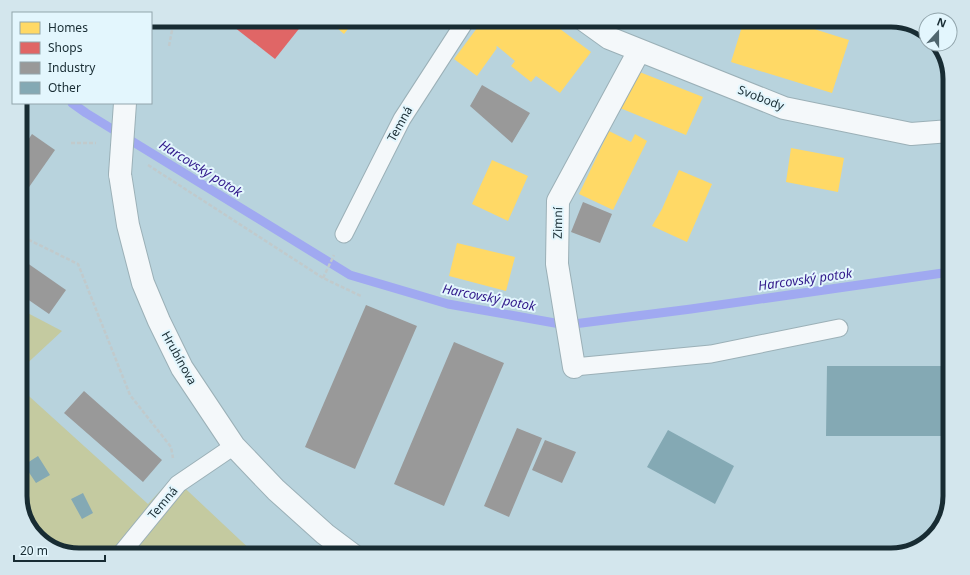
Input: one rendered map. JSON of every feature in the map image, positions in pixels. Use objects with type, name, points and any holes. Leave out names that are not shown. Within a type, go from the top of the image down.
[{"type":"street","name":"Svobody","points":[[594,27],[609,38],[784,108],[911,134],[943,132]]},
{"type":"street","name":"Zimní","points":[[572,358],[558,264],[558,201],[640,51]]},
{"type":"street","name":"Hrubínova","points":[[124,104],[120,174],[128,225],[144,283],[158,321],[182,368],[234,446],[276,490],[344,548]]},
{"type":"lane","name":"Temná","points":[[344,234],[402,120],[462,27]]},
{"type":"lane","points":[[572,358],[711,354],[839,328]]},
{"type":"lane","name":"Temná","points":[[126,548],[178,484],[234,446]]},
{"type":"path","points":[[169,46],[173,27]]},
{"type":"path","points":[[71,143],[102,142]]},
{"type":"path","points":[[145,164],[323,278],[360,296]]},
{"type":"path","points":[[27,239],[78,264],[130,395],[171,446],[178,484]]},
{"type":"green space","points":[[27,313],[62,331],[27,364]]},
{"type":"green space","points":[[27,394],[148,504],[173,477],[249,548],[72,548],[53,541],[42,533],[36,525],[32,519],[28,506]]},
{"type":"building: Homes","points":[[336,27],[350,27],[344,34]]},
{"type":"building: Homes","points":[[478,27],[557,27],[591,52],[560,93],[536,76],[531,82],[511,66],[515,61],[497,46],[477,76],[454,59]]},
{"type":"building: Homes","points":[[742,27],[815,27],[814,29],[849,40],[832,93],[731,62]]},
{"type":"building: Homes","points":[[637,71],[703,97],[686,135],[620,108]]},
{"type":"building: Homes","points":[[609,131],[631,142],[635,134],[647,141],[613,210],[579,194]]},
{"type":"building: Homes","points":[[791,148],[844,158],[838,192],[786,182]]},
{"type":"building: Homes","points":[[492,160],[528,176],[508,221],[472,204]]},
{"type":"building: Homes","points":[[679,170],[712,184],[687,242],[652,226],[662,209]]},
{"type":"building: Homes","points":[[457,243],[515,257],[506,291],[449,276]]},
{"type":"building: Shops","points":[[234,27],[300,27],[275,59]]},
{"type":"building: Industry","points":[[482,85],[530,113],[512,143],[470,106]]},
{"type":"building: Industry","points":[[32,134],[55,150],[27,190],[27,142]]},
{"type":"building: Industry","points":[[583,202],[612,214],[600,243],[571,232]]},
{"type":"building: Industry","points":[[27,263],[66,290],[49,314],[27,299]]},
{"type":"building: Industry","points":[[366,305],[417,326],[355,469],[305,447]]},
{"type":"building: Industry","points":[[454,342],[504,363],[444,506],[394,484]]},
{"type":"building: Industry","points":[[84,391],[162,460],[143,482],[64,413]]},
{"type":"building: Industry","points":[[517,428],[542,438],[509,517],[484,506]]},
{"type":"building: Industry","points":[[545,440],[576,452],[562,483],[532,470]]},
{"type":"building: Other","points":[[827,366],[943,366],[943,436],[826,436]]},
{"type":"building: Other","points":[[668,430],[734,466],[715,504],[647,467]]},
{"type":"building: Other","points":[[38,456],[50,475],[36,483],[27,470],[27,463]]},
{"type":"building: Other","points":[[83,493],[93,513],[82,519],[71,499]]},
{"type":"waterway","name":"Harcovský potok","points":[[73,104],[350,275],[448,304],[566,325],[691,309],[943,273]]}]
